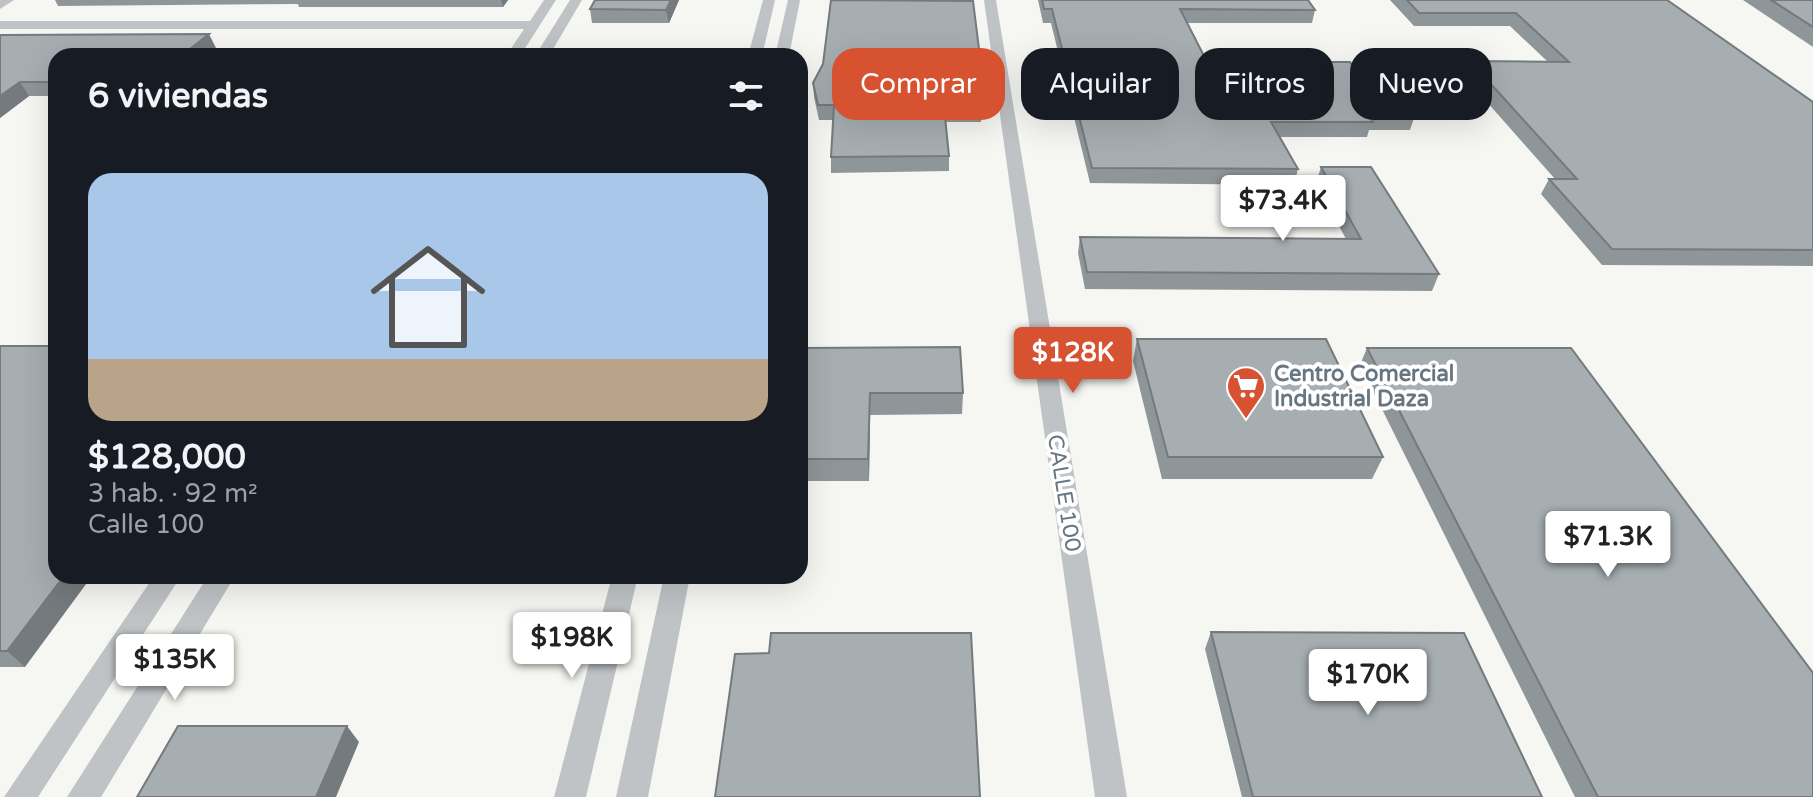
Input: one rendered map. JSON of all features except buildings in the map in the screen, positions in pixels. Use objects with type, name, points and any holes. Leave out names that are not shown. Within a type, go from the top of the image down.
[{"type":"street","points":[[0,5],[8,0]]},
{"type":"street","points":[[518,48],[550,0]]},
{"type":"street","points":[[547,48],[576,0]]},
{"type":"street","points":[[757,48],[769,0]]},
{"type":"street","points":[[784,48],[794,0]]},
{"type":"street","name":"CALLE 100","points":[[990,0],[1111,797]]},
{"type":"street","points":[[0,25],[533,25]]},
{"type":"street","points":[[20,797],[163,584]]},
{"type":"street","points":[[83,797],[217,584]]},
{"type":"street","points":[[570,797],[623,584]]},
{"type":"street","points":[[632,797],[675,584]]},
{"type":"place","name":"Centro Comercial Industrial Daza","points":[[1246,420]]}]
